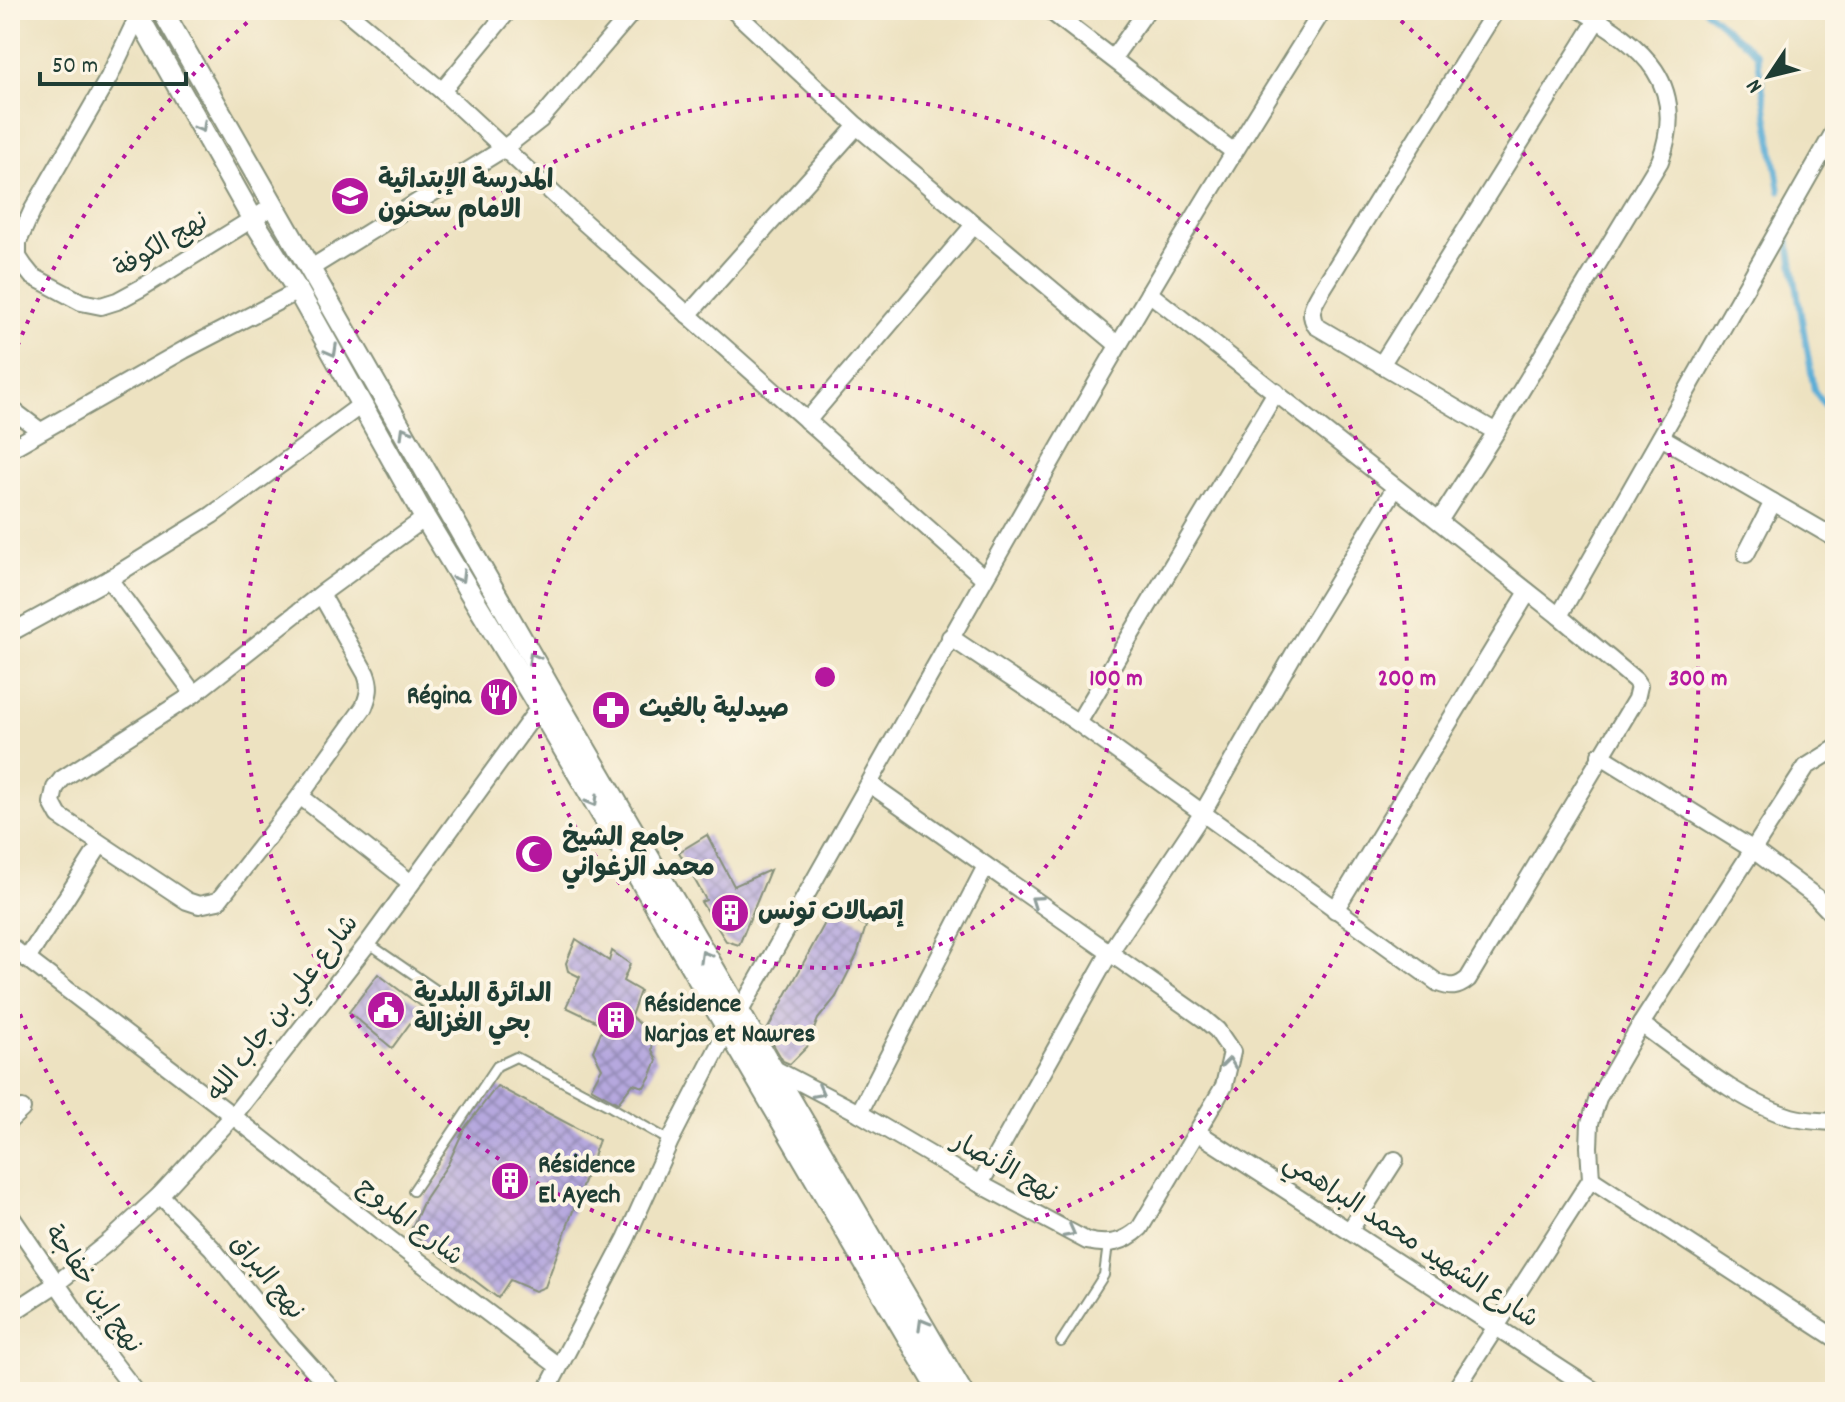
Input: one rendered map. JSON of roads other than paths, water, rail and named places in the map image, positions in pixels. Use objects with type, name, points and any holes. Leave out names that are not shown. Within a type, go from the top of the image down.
[{"type":"street","points":[[162,10],[311,268],[546,700],[733,1022],[770,1066],[962,1392]]},
{"type":"street","points":[[345,10],[442,91],[984,578]]},
{"type":"street","points":[[442,91],[509,10]]},
{"type":"street","points":[[311,268],[503,149],[540,120],[634,10]]},
{"type":"street","points":[[733,10],[857,126],[1118,345]]},
{"type":"street","points":[[1049,10],[1234,152]]},
{"type":"street","points":[[1113,58],[1147,10]]},
{"type":"street","points":[[546,1392],[626,1239],[670,1141],[733,1022],[1118,345],[1323,10]]},
{"type":"street","points":[[1496,10],[1312,308],[1311,318],[1316,326],[1496,432]]},
{"type":"street","points":[[1439,521],[1660,161],[1668,140],[1671,116],[1667,95],[1655,68],[1581,10]]},
{"type":"street","points":[[136,13],[252,218],[298,291],[425,518],[546,700]]},
{"type":"street","name":"نهج الكوفة","points":[[136,13],[80,132],[32,211],[18,242],[18,257],[24,266],[32,276],[61,292],[81,302],[101,306],[141,288],[275,205]]},
{"type":"street","points":[[1381,365],[1597,20]]},
{"type":"street","points":[[688,315],[857,126]]},
{"type":"street","points":[[1559,616],[1835,130]]},
{"type":"street","points":[[807,421],[974,225]]},
{"type":"street","points":[[10,449],[184,350],[298,291]]},
{"type":"street","points":[[950,637],[1078,723],[1335,910],[1438,983],[1450,988],[1460,986],[1468,979],[1636,699],[1639,686],[1559,616],[1149,293]]},
{"type":"street","points":[[1078,723],[1276,392]]},
{"type":"street","points":[[10,633],[109,579],[212,515],[361,405]]},
{"type":"street","points":[[10,408],[39,430]]},
{"type":"street","points":[[1661,437],[1835,538]]},
{"type":"street","points":[[980,1184],[1110,952],[1202,814],[1296,650],[1395,488]]},
{"type":"street","points":[[1746,554],[1773,502]]},
{"type":"street","points":[[321,594],[371,686],[364,707],[218,901],[199,905],[187,901],[59,816],[52,803],[55,788],[62,779],[194,694],[321,594],[425,518]]},
{"type":"street","points":[[109,579],[194,694]]},
{"type":"street","points":[[1335,910],[1528,592]]},
{"type":"street","name":"شارع علي بن جاب الله","points":[[10,1314],[56,1284],[111,1240],[160,1195],[233,1116],[368,943],[546,700]]},
{"type":"street","points":[[1454,1392],[1591,1179],[1590,1123],[1598,1098],[1641,1024],[1806,767],[1835,749]]},
{"type":"street","points":[[1600,755],[1752,849],[1816,897],[1835,917]]},
{"type":"street","points":[[870,784],[1204,1019],[1217,1030],[1232,1052],[1224,1086],[1140,1228],[1129,1238],[1108,1244]]},
{"type":"street","points":[[300,796],[411,883]]},
{"type":"street","points":[[27,959],[100,845]]},
{"type":"street","points":[[859,1113],[986,866]]},
{"type":"street","name":"شارع المروج","points":[[10,946],[558,1366]]},
{"type":"street","points":[[733,1022],[748,1063],[940,1392]]},
{"type":"street","points":[[1641,1024],[1723,1082],[1769,1108],[1793,1118],[1835,1122]]},
{"type":"street","name":"نهج الأنصار","points":[[748,1063],[770,1066],[1087,1241],[1108,1244]]},
{"type":"street","name":"شارع الشهيد محمد البراهمي","points":[[1197,1132],[1596,1392]]},
{"type":"street","points":[[1350,1230],[1395,1160]]},
{"type":"street","points":[[1591,1179],[1835,1338]]},
{"type":"street","name":"نهج البراق","points":[[160,1195],[212,1248],[284,1337],[334,1392]]},
{"type":"street","name":"نهج إبن خفاجة","points":[[10,1215],[56,1284],[136,1392]]},
{"type":"lane","points":[[368,943],[442,994]]},
{"type":"lane","points":[[413,1191],[497,1066],[516,1057],[670,1141]]},
{"type":"lane","points":[[1061,1342],[1104,1275],[1108,1244]]},
{"type":"waterway","points":[[1705,10],[1757,54],[1780,191]]},
{"type":"waterway","points":[[1786,226],[1814,390],[1835,420]]},
{"type":"place","name":"المدرسة الإبتدائية الامام سحنون","points":[[350,196]]},
{"type":"place","name":"Régina","points":[[499,697]]},
{"type":"place","name":"صيدلية بالغيث","points":[[611,710]]},
{"type":"place","name":"جامع الشيخ محمد الزغواني","points":[[534,854]]},
{"type":"place","name":"إتصالات تونس","points":[[730,913]]},
{"type":"place","name":"الدائرة البلدية بحي الغزالة","points":[[386,1010]]},
{"type":"place","name":"Résidence Narjas et Nawres","points":[[616,1020]]},
{"type":"place","name":"Résidence El Ayech","points":[[510,1181]]}]
